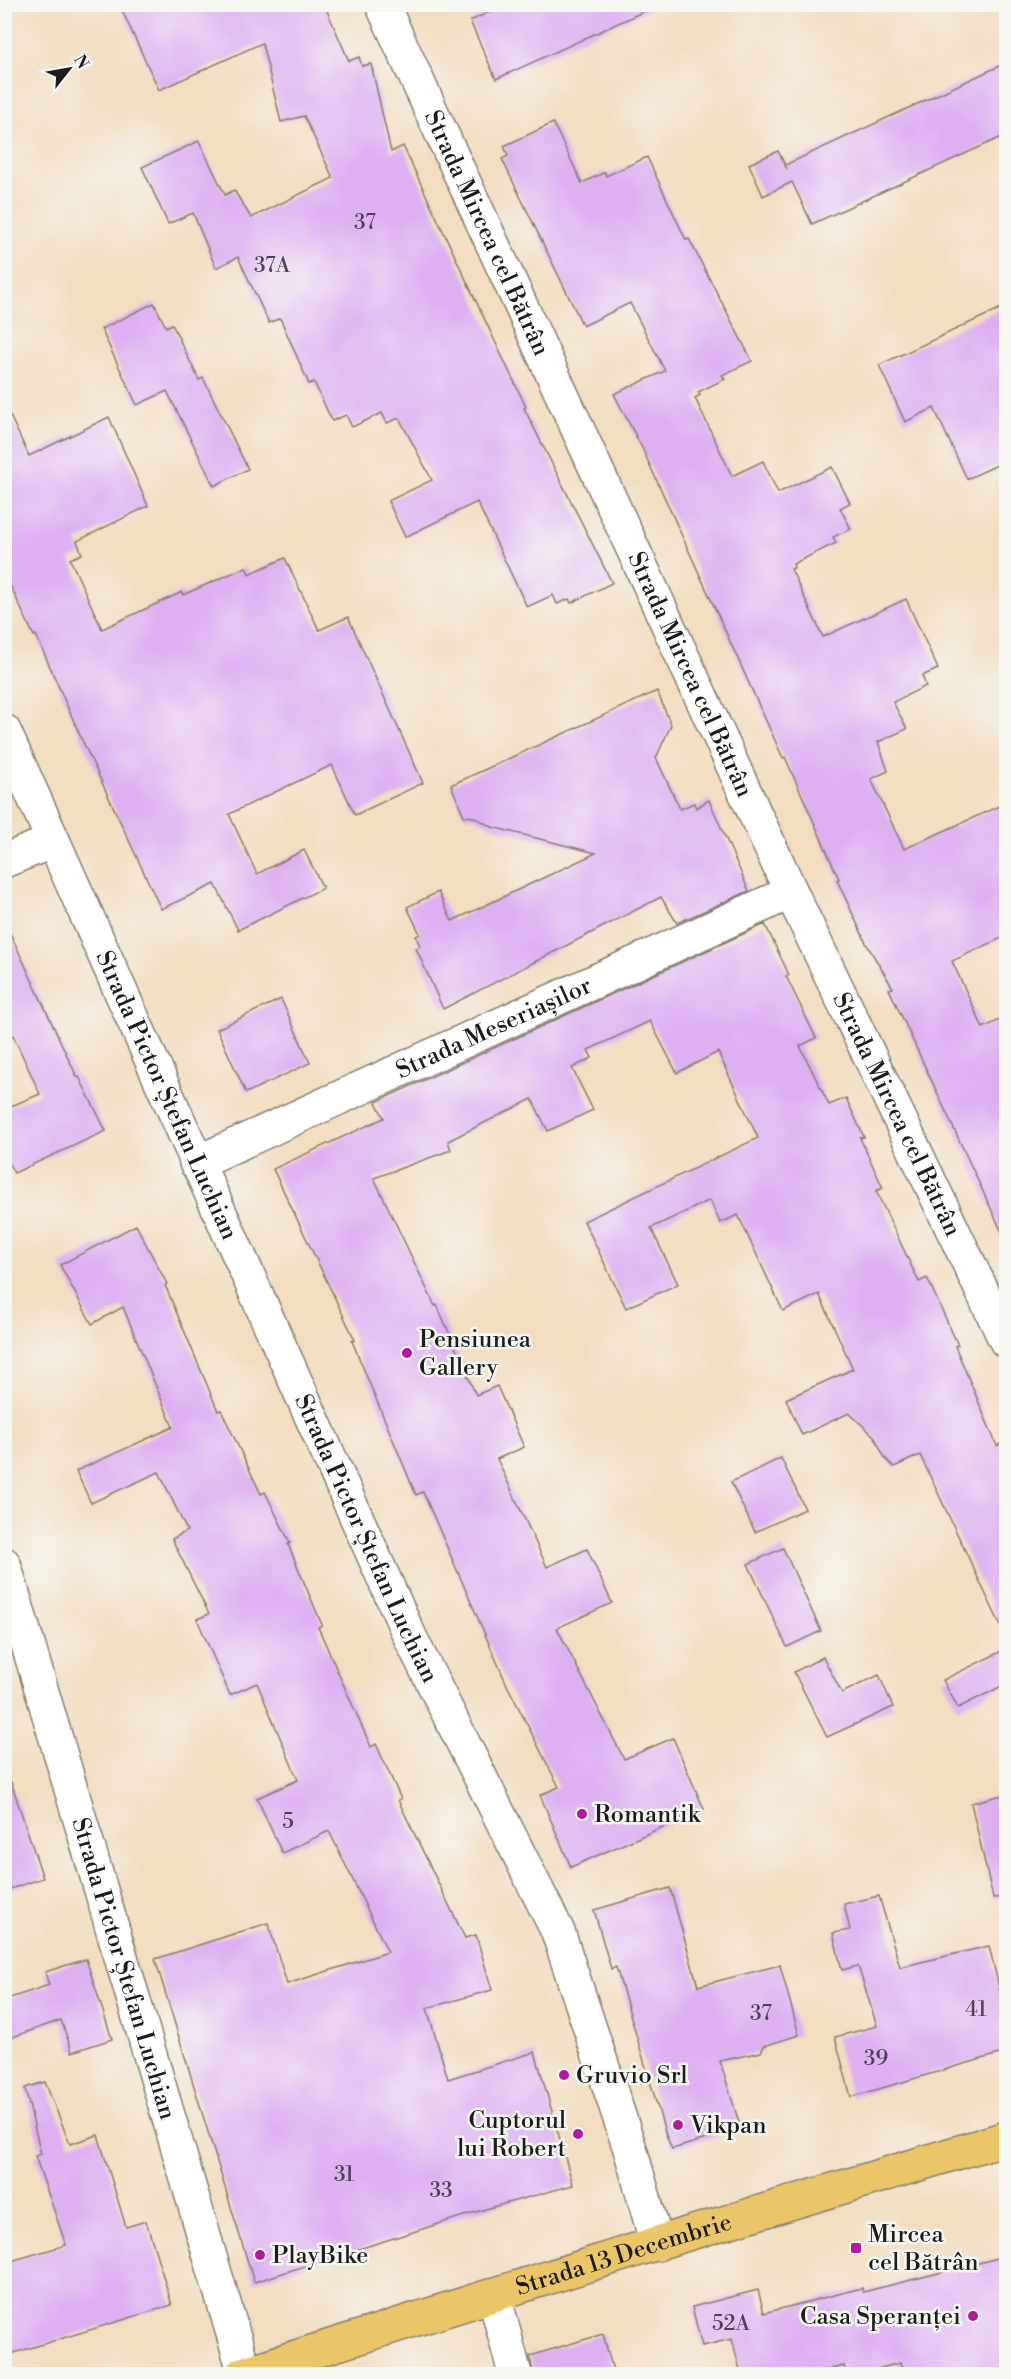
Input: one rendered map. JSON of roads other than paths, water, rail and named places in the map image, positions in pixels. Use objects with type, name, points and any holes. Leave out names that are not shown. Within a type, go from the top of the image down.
[{"type":"main road","name":"Strada 13 Decembrie","points":[[244,2374],[657,2244],[1006,2138]]},
{"type":"street","name":"Strada Mircea cel Bătrân","points":[[382,4],[790,892],[1006,1341]]},
{"type":"street","name":"Strada Pictor Ștefan Luchian","points":[[4,731],[411,1639],[558,1932],[631,2151],[657,2244]]},
{"type":"street","points":[[4,861],[52,841]]},
{"type":"street","name":"Strada Meseriașilor","points":[[196,1163],[790,892]]},
{"type":"street","name":"Strada Pictor Ștefan Luchian","points":[[4,1564],[244,2374]]},
{"type":"street","points":[[494,2295],[515,2374]]},
{"type":"place","name":"Pensiunea Gallery","points":[[407,1353]]},
{"type":"place","name":"Romantik","points":[[582,1814]]},
{"type":"place","name":"Gruvio Srl","points":[[564,2075]]},
{"type":"place","name":"Vikpan","points":[[678,2125]]},
{"type":"place","name":"Cuptorul lui Robert","points":[[578,2134]]},
{"type":"place","name":"Mircea cel Bătrân","points":[[856,2248]]},
{"type":"place","name":"PlayBike","points":[[260,2255]]},
{"type":"place","name":"Casa Speranței","points":[[973,2316]]}]
